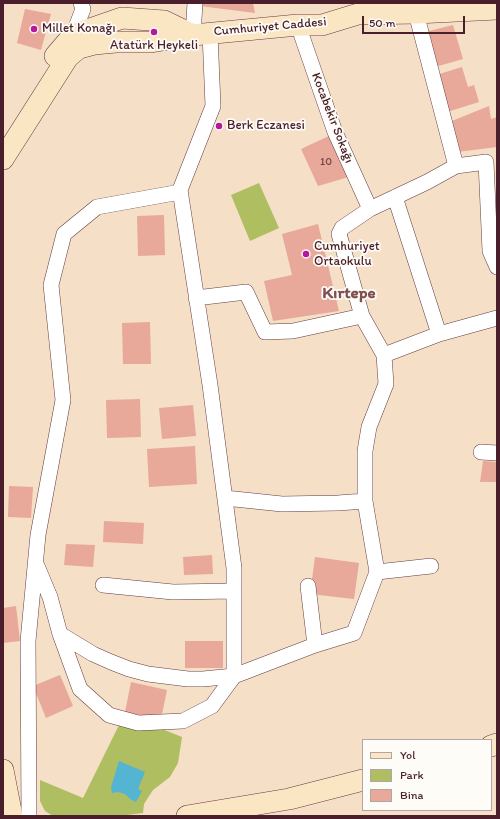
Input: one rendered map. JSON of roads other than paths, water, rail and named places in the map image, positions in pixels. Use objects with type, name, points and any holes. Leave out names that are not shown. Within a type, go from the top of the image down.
[{"type":"main road","name":"Cumhuriyet Caddesi","points":[[3,159],[68,57],[76,41],[122,18],[164,21],[202,34],[298,25],[322,25],[360,9],[416,13],[497,9]]},
{"type":"main road","points":[[3,138],[57,53],[76,41]]},
{"type":"main road","points":[[5,779],[12,816]]},
{"type":"main road","points":[[5,779],[18,813],[21,816]]},
{"type":"main road","points":[[187,816],[289,799],[362,780]]},
{"type":"street","points":[[76,41],[83,9],[81,3]]},
{"type":"street","points":[[36,563],[50,598],[60,634],[80,689],[109,714],[138,723],[183,721],[212,706],[234,676],[234,568],[180,192],[188,167],[213,106],[202,34],[195,3]]},
{"type":"street","points":[[416,13],[456,166]]},
{"type":"street","name":"Kocabekir Sokağı","points":[[298,25],[335,132],[370,209]]},
{"type":"street","points":[[60,634],[93,654],[128,669],[148,674],[188,679],[234,676],[315,645],[354,633],[377,572],[365,501],[365,451],[369,428],[386,384],[384,355],[362,316],[339,234],[342,228],[370,209],[427,182],[456,166],[486,162],[490,251],[497,267]]},
{"type":"street","points":[[29,816],[28,641],[38,535],[63,400],[51,285],[64,234],[97,207],[180,192]]},
{"type":"street","points":[[395,197],[439,334]]},
{"type":"street","points":[[196,298],[246,292],[264,332],[293,331],[362,316]]},
{"type":"street","points":[[384,355],[439,334],[497,318]]},
{"type":"street","points":[[481,452],[497,452]]},
{"type":"street","points":[[225,498],[282,504],[324,504],[365,501]]},
{"type":"street","points":[[377,572],[431,566]]},
{"type":"street","points":[[103,585],[173,592],[234,591]]},
{"type":"street","points":[[308,586],[315,645]]},
{"type":"water","points":[[119,761],[145,772],[138,789],[142,791],[136,802],[125,794],[118,792],[112,793],[111,787]]},
{"type":"place","name":"Millet Konağı","points":[[34,29]]},
{"type":"place","name":"Atatürk Heykeli","points":[[154,32]]},
{"type":"place","name":"Berk Eczanesi","points":[[219,126]]},
{"type":"place","name":"Cumhuriyet Ortaokulu","points":[[306,254]]},
{"type":"district","name":"Kırtepe","points":[[349,294]]}]
